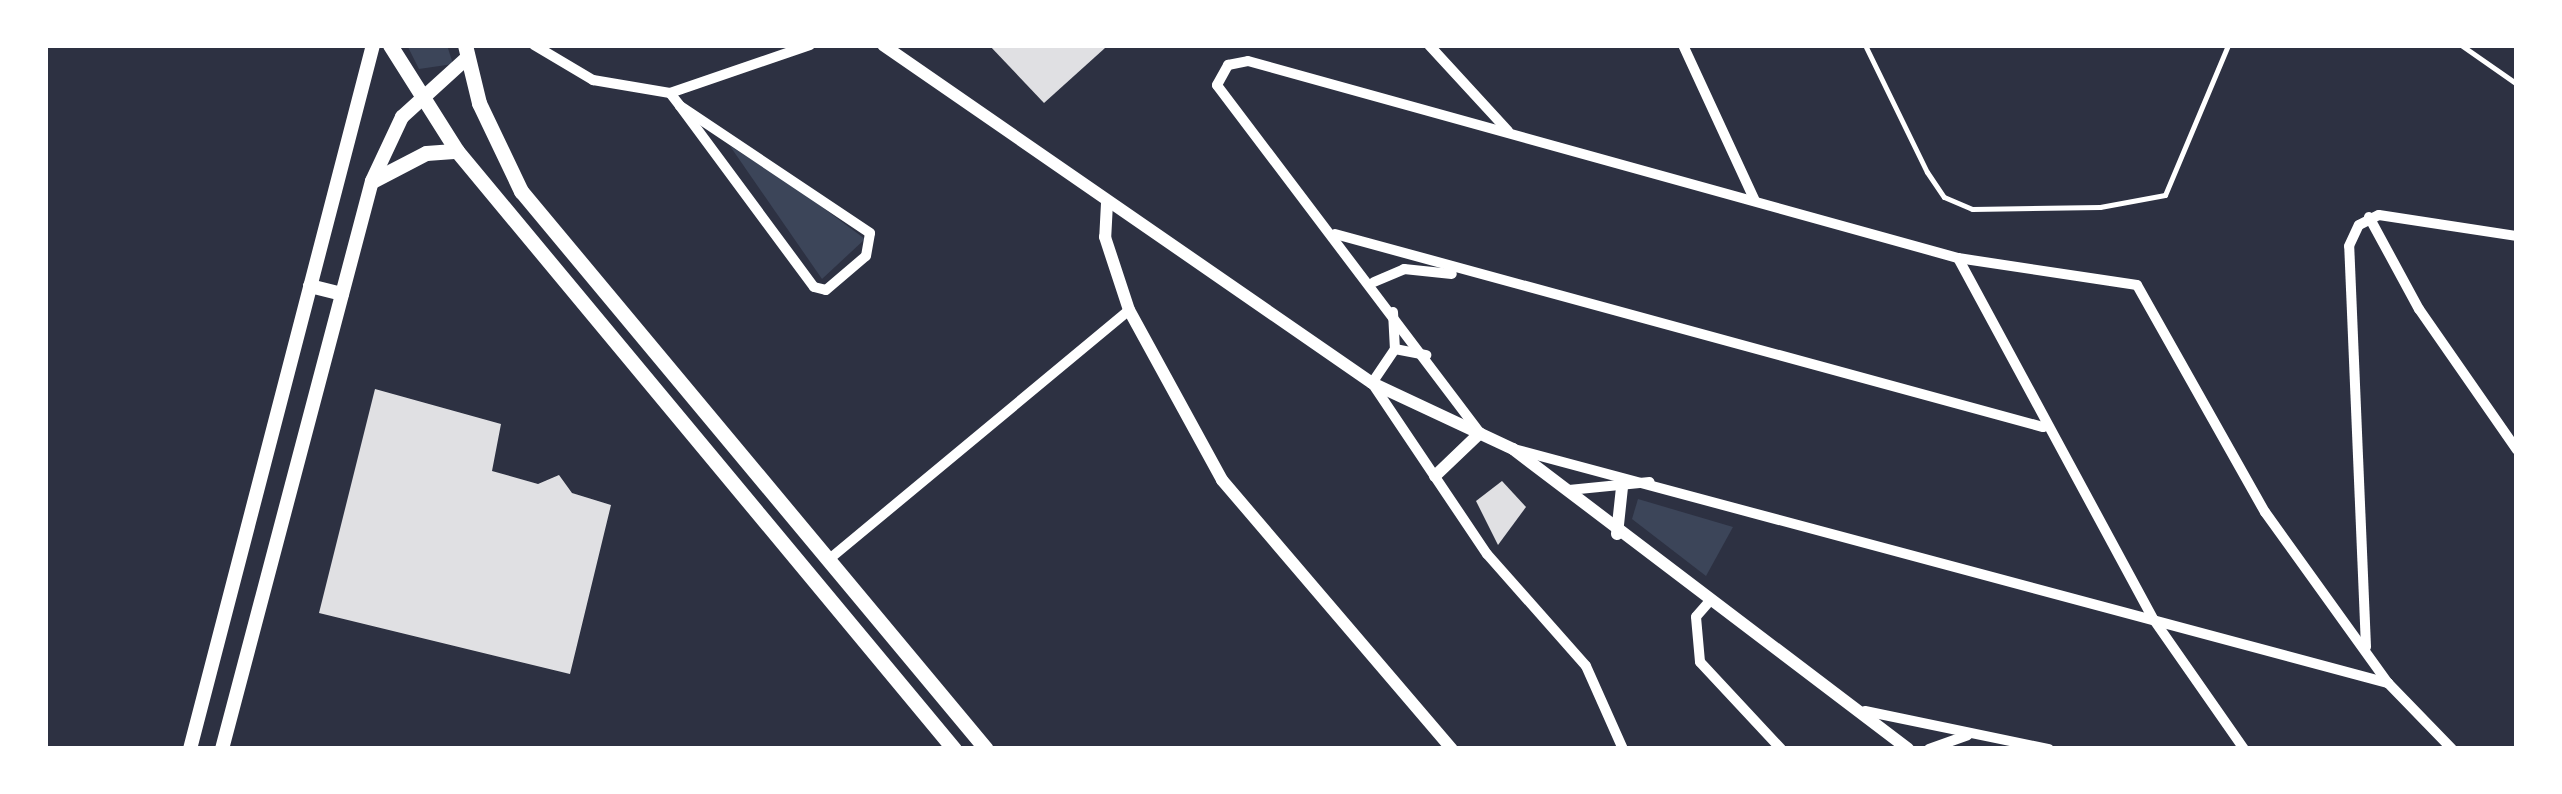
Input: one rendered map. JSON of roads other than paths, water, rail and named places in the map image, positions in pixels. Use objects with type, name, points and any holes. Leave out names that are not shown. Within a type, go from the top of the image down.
[{"type":"main road","points":[[190,749],[373,45]]},
{"type":"main road","points":[[390,45],[456,152],[954,749]]},
{"type":"main road","points":[[222,749],[372,180],[421,96],[467,51],[521,191],[986,749]]},
{"type":"main road","points":[[372,180],[426,153],[456,152]]},
{"type":"main road","points":[[310,286],[342,294]]},
{"type":"street","points":[[534,45],[593,80],[670,93],[810,45]]},
{"type":"street","points":[[883,45],[1106,203],[1372,383],[1512,449],[1656,481],[2388,684]]},
{"type":"street","points":[[1429,45],[1508,132]]},
{"type":"street","points":[[1683,45],[1754,200]]},
{"type":"street","points":[[1480,434],[1390,302],[1217,85],[1228,64],[1248,61],[1958,258],[2126,283],[2147,294],[2265,512],[2388,684],[2452,749]]},
{"type":"street","points":[[670,93],[814,287],[826,290],[866,256],[870,232],[680,106]]},
{"type":"street","points":[[1106,203],[1105,238],[1128,310],[1238,502],[1452,749]]},
{"type":"street","points":[[2369,217],[2412,216],[2517,236]]},
{"type":"street","points":[[2366,650],[2345,285],[2348,246],[2369,217]]},
{"type":"street","points":[[2369,217],[2517,450]]},
{"type":"street","points":[[1333,233],[1468,275],[2042,427]]},
{"type":"street","points":[[1958,258],[2042,427],[2154,620],[2244,749]]},
{"type":"street","points":[[1374,282],[1404,270],[1468,275]]},
{"type":"street","points":[[1372,383],[1394,349],[1390,302]]},
{"type":"street","points":[[826,561],[1128,310]]},
{"type":"street","points":[[1394,349],[1431,358]]},
{"type":"street","points":[[1372,383],[1487,554],[1586,666],[1624,749]]},
{"type":"street","points":[[1435,476],[1480,434]]},
{"type":"street","points":[[1512,449],[1708,603],[1864,712],[1908,749]]},
{"type":"street","points":[[1554,484],[1587,494],[1656,481]]},
{"type":"street","points":[[1617,534],[1622,487]]},
{"type":"street","points":[[1708,603],[1696,618],[1700,662],[1781,749]]},
{"type":"street","points":[[1864,712],[2009,736],[2049,749]]},
{"type":"street","points":[[1929,749],[1958,734],[2009,736]]},
{"type":"lane","points":[[1865,45],[1927,172],[1944,197],[1972,208],[2100,207],[2165,196],[2228,45]]},
{"type":"lane","points":[[2461,45],[2517,84]]}]
